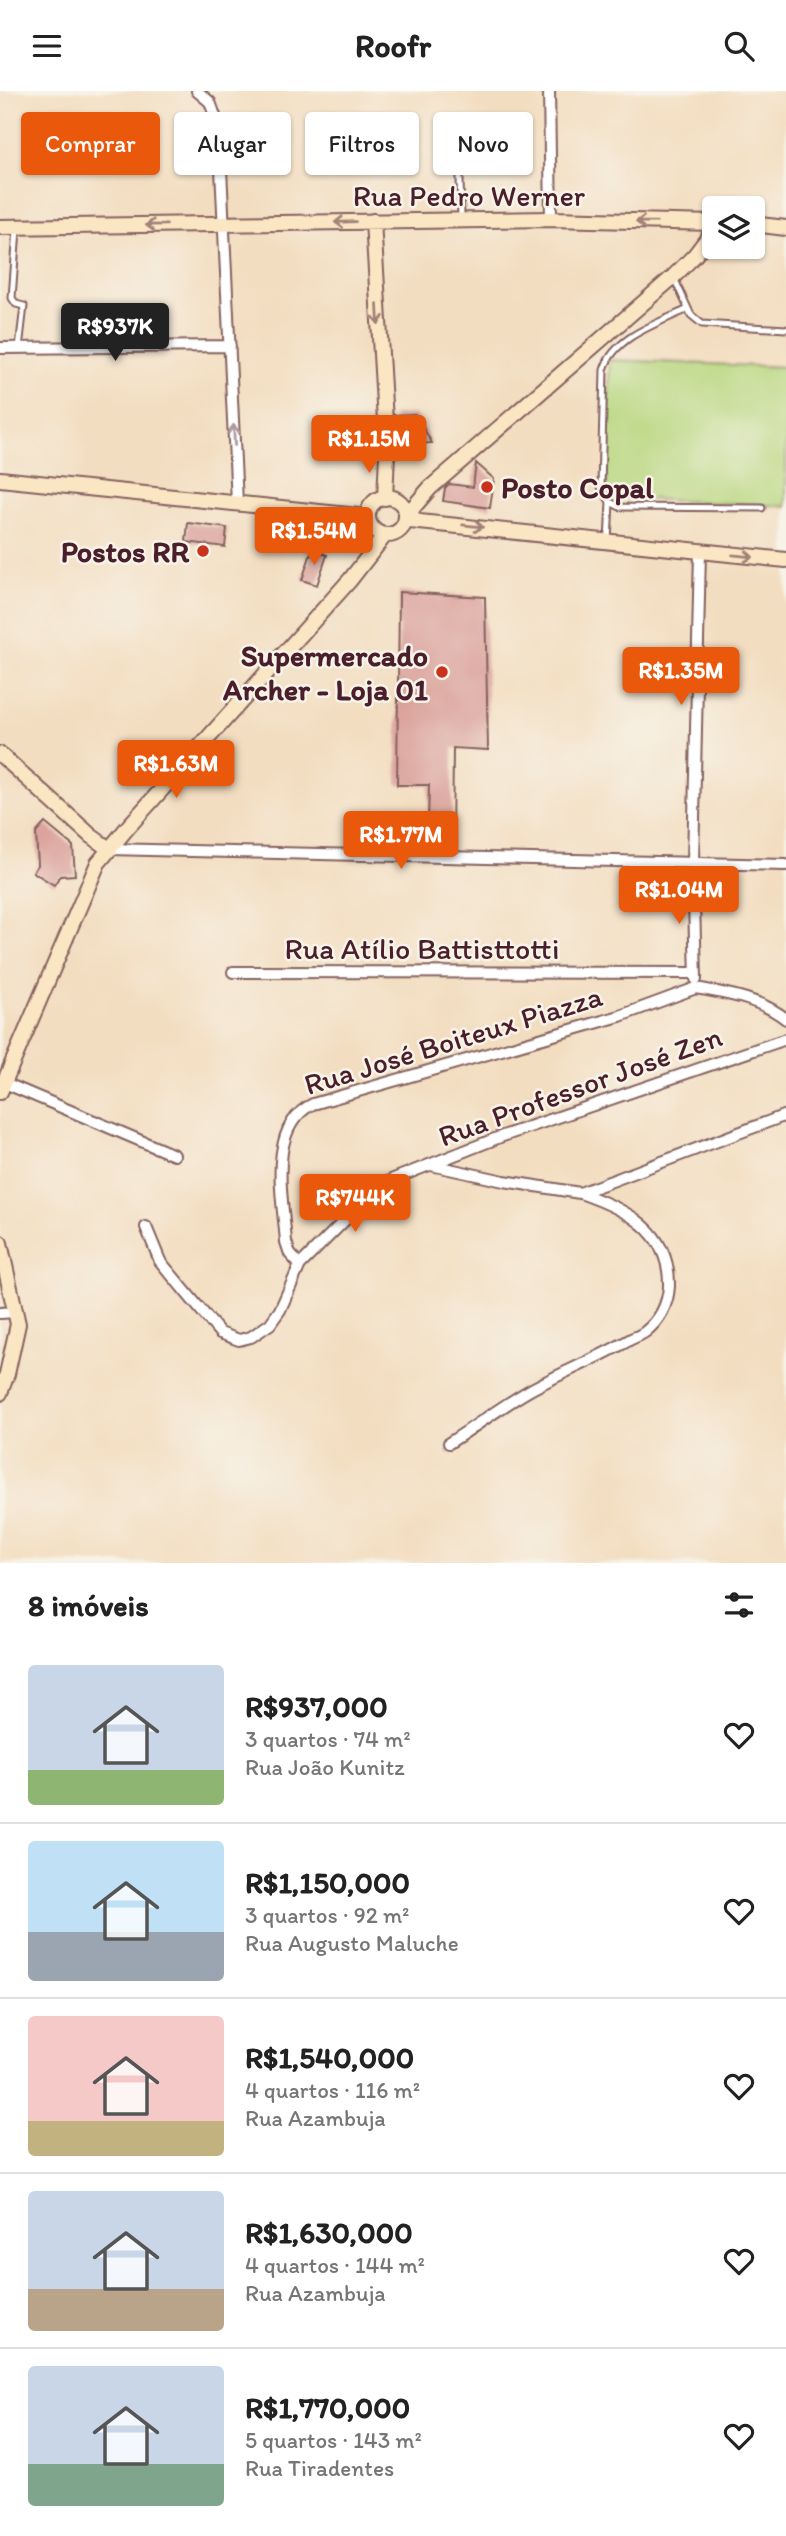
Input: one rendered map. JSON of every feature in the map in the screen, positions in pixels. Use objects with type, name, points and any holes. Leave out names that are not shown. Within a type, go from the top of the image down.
[{"type":"main road","name":"Rua Pedro Werner","points":[[0,227],[551,219],[702,223]]},
{"type":"main road","points":[[373,221],[387,454],[385,498]]},
{"type":"main road","points":[[765,226],[786,228]]},
{"type":"main road","points":[[1,1085],[98,863],[109,849],[350,580],[385,535],[400,530],[411,521],[411,510],[429,488],[673,277],[702,246]]},
{"type":"main road","points":[[0,479],[368,517]]},
{"type":"main road","points":[[400,503],[429,488]]},
{"type":"main road","points":[[385,535],[373,529],[368,517],[372,504],[385,498],[400,503],[411,521],[786,560]]},
{"type":"main road","points":[[0,754],[109,849]]},
{"type":"main road","points":[[0,1243],[18,1324],[16,1340],[0,1393]]},
{"type":"street","points":[[197,91],[210,102],[219,127],[237,503]]},
{"type":"street","points":[[549,91],[551,219]]},
{"type":"street","points":[[0,348],[230,346]]},
{"type":"street","points":[[700,551],[694,863],[696,988],[746,997],[776,1011],[786,1019]]},
{"type":"street","points":[[109,849],[786,865]]},
{"type":"street","name":"Rua Atílio Battisttotti","points":[[233,972],[695,973]]},
{"type":"street","name":"Rua José Boiteux Piazza","points":[[300,1265],[290,1254],[286,1242],[281,1161],[285,1135],[301,1109],[620,1016],[696,988]]},
{"type":"street","name":"Rua Professor José Zen","points":[[146,1227],[160,1261],[220,1333],[239,1340],[251,1337],[270,1324],[280,1310],[300,1265],[368,1197],[391,1180],[536,1125],[786,1039]]},
{"type":"street","points":[[1,1085],[174,1155]]},
{"type":"street","points":[[580,1193],[786,1115]]},
{"type":"street","points":[[431,1165],[504,1181],[580,1193],[609,1203],[627,1214],[663,1246],[669,1269],[669,1293],[664,1311],[644,1333],[530,1390],[449,1443]]},
{"type":"street","points":[[0,1313],[16,1311]]},
{"type":"lane","points":[[460,175],[461,220]]},
{"type":"lane","points":[[17,227],[12,298],[16,304],[24,306],[19,348]]},
{"type":"lane","points":[[673,277],[695,321],[702,324],[786,329]]},
{"type":"lane","points":[[688,309],[621,343],[607,360],[604,370],[601,487],[610,502],[620,507],[762,508]]},
{"type":"lane","points":[[608,541],[610,502]]},
{"type":"green space","points":[[610,360],[786,367],[786,506],[606,497]]},
{"type":"building","points":[[415,414],[432,443],[396,444],[394,415]]},
{"type":"building","points":[[476,463],[494,479],[490,508],[443,501],[445,488],[449,484],[473,487]]},
{"type":"building","points":[[188,523],[227,528],[225,547],[186,542]]},
{"type":"building","points":[[312,550],[327,555],[317,585],[302,580]]},
{"type":"building","name":"Supermercado Archer - Loja 01","points":[[399,592],[485,597],[488,750],[453,748],[452,849],[393,848],[393,824],[428,823],[429,785],[397,785]]},
{"type":"building","points":[[45,823],[73,846],[75,875],[60,876],[54,885],[33,872],[38,865],[36,833]]},
{"type":"place","name":"Posto Copal","points":[[487,487]]},
{"type":"place","name":"Postos RR","points":[[203,551]]},
{"type":"place","name":"Supermercado Archer - Loja 01","points":[[442,672]]}]
